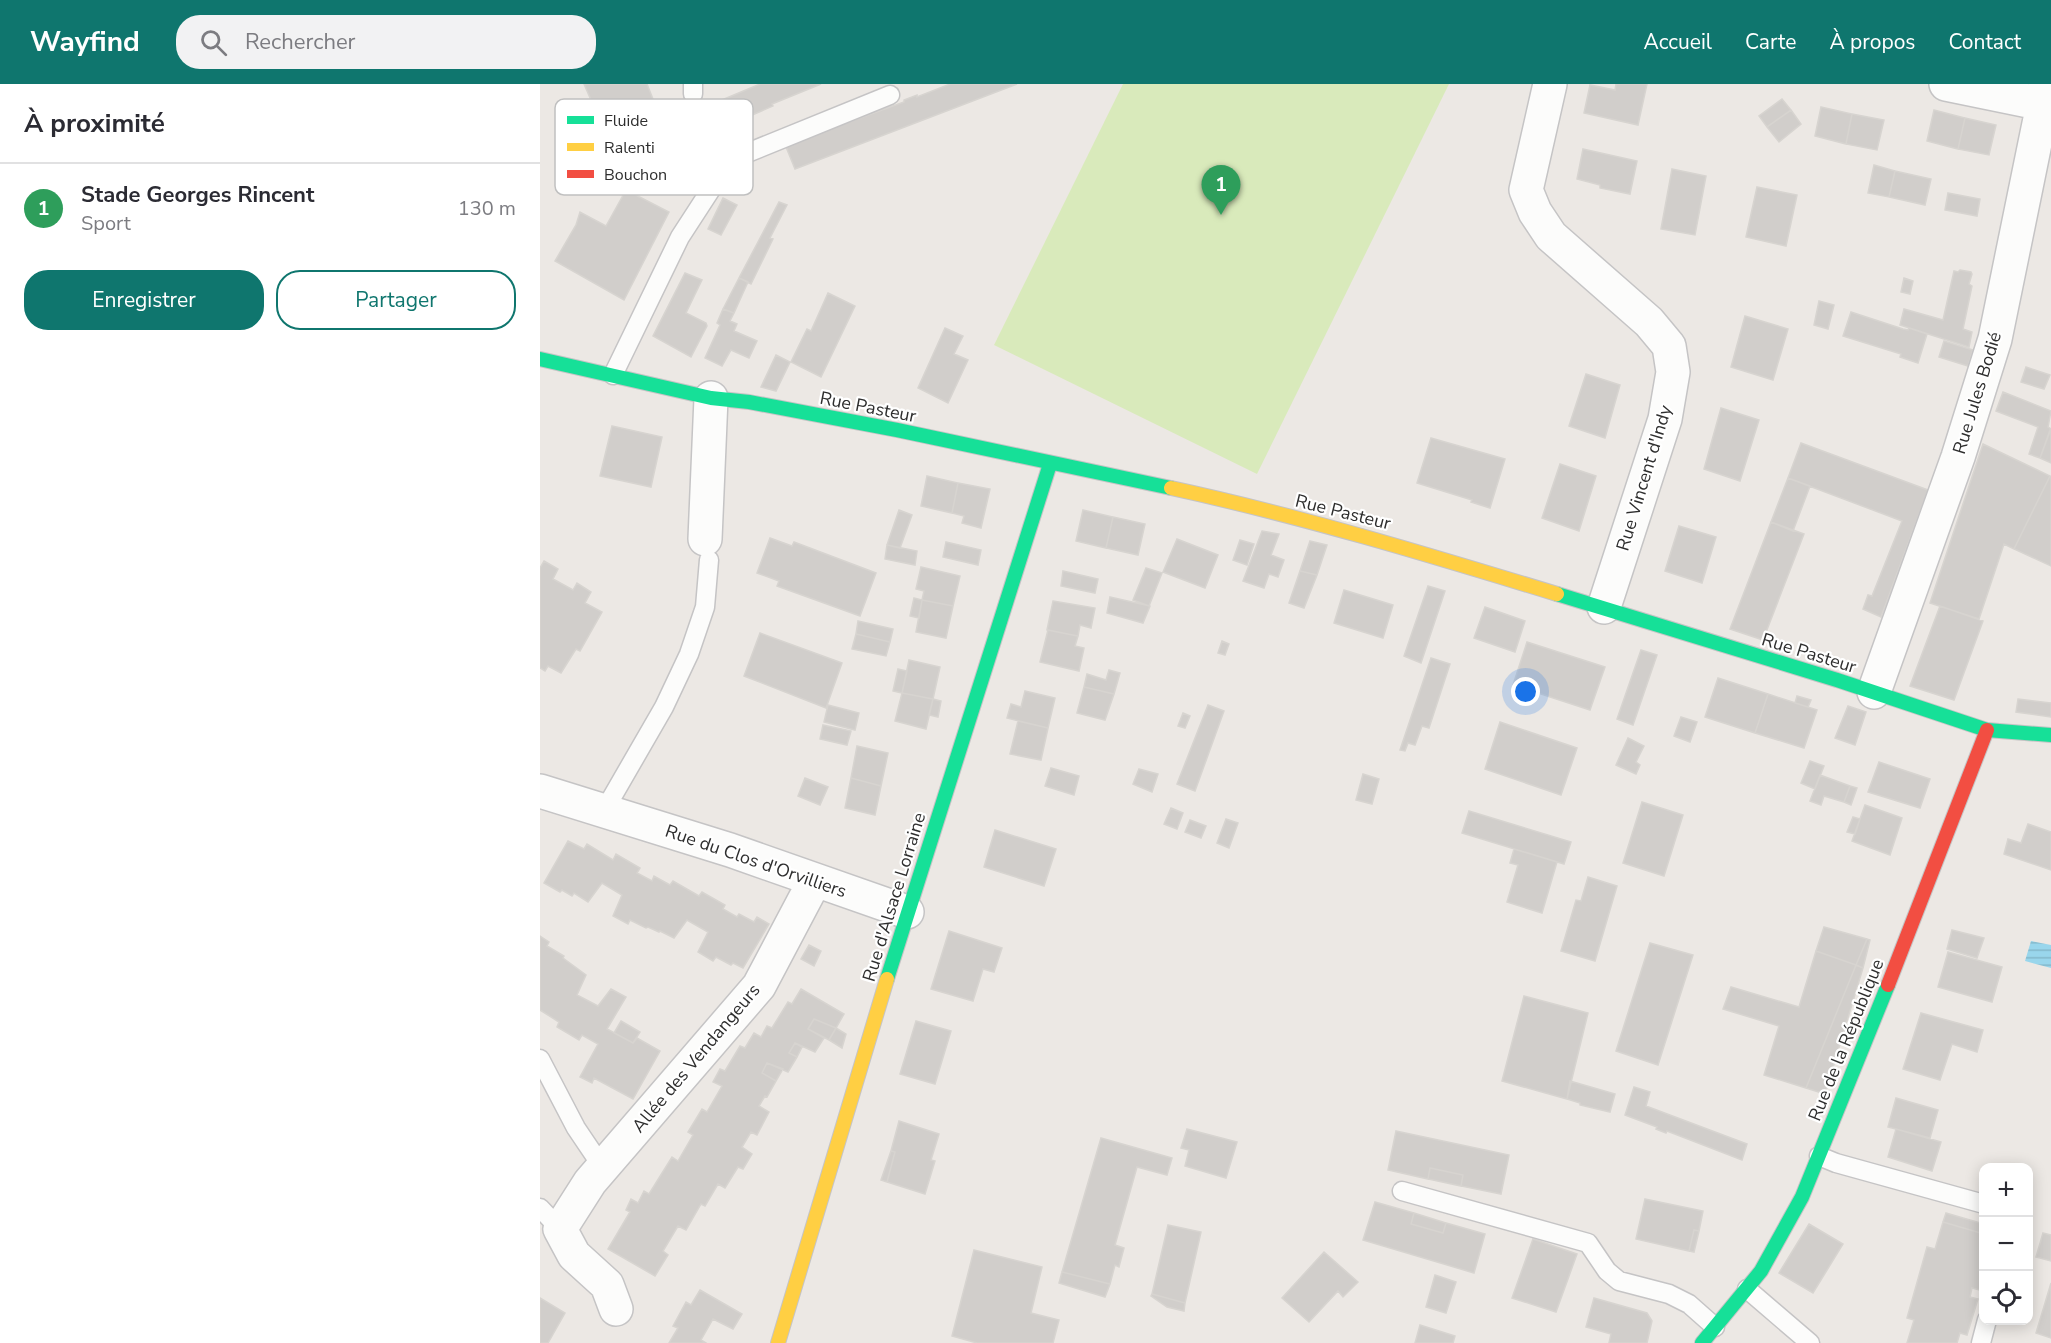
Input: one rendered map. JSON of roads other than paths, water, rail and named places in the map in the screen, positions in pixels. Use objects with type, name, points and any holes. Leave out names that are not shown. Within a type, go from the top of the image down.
[{"type":"street","name":"Rue Vincent d'Indy","points":[[1550,84],[1526,190],[1535,212],[1551,236],[1648,322],[1669,346],[1673,372],[1665,419],[1604,608]]},
{"type":"street","points":[[1946,84],[2044,94]]},
{"type":"street","name":"Rue Jules Bodié","points":[[1874,692],[1958,457],[1995,339],[2043,151],[2044,94]]},
{"type":"street","name":"Rue Pasteur","points":[[540,358],[711,398],[749,402],[897,430],[1230,501],[1387,542],[1874,692],[1988,730],[2051,735]]},
{"type":"street","points":[[707,550],[711,398]]},
{"type":"street","name":"Rue d'Alsace Lorraine","points":[[778,1343],[908,912],[1050,464]]},
{"type":"street","name":"Rue de la République","points":[[1702,1343],[1761,1271],[1802,1197],[1988,730]]},
{"type":"street","name":"Rue du Clos d'Orvilliers","points":[[540,791],[730,850],[908,912]]},
{"type":"street","name":"Allée des Vendangeurs","points":[[616,1309],[607,1285],[574,1255],[550,1218],[603,1168],[759,986],[815,880]]},
{"type":"lane","points":[[753,151],[890,95]]},
{"type":"lane","points":[[613,375],[680,237],[707,195]]},
{"type":"lane","points":[[604,811],[664,706],[689,654],[705,607],[707,550]]},
{"type":"lane","points":[[540,1059],[576,1128],[603,1168]]},
{"type":"lane","points":[[1819,1156],[1836,1163],[1979,1203]]},
{"type":"lane","points":[[1402,1191],[1588,1243],[1607,1271],[1619,1281],[1669,1294],[1689,1304],[1715,1327]]},
{"type":"lane","points":[[1747,1289],[1810,1343]]},
{"type":"lane","points":[[1981,1343],[1986,1325]]},
{"type":"water","points":[[2031,941],[2051,945],[2051,968],[2025,961]]},
{"type":"place","name":"Stade Georges Rincent","points":[[1221,215]]}]
